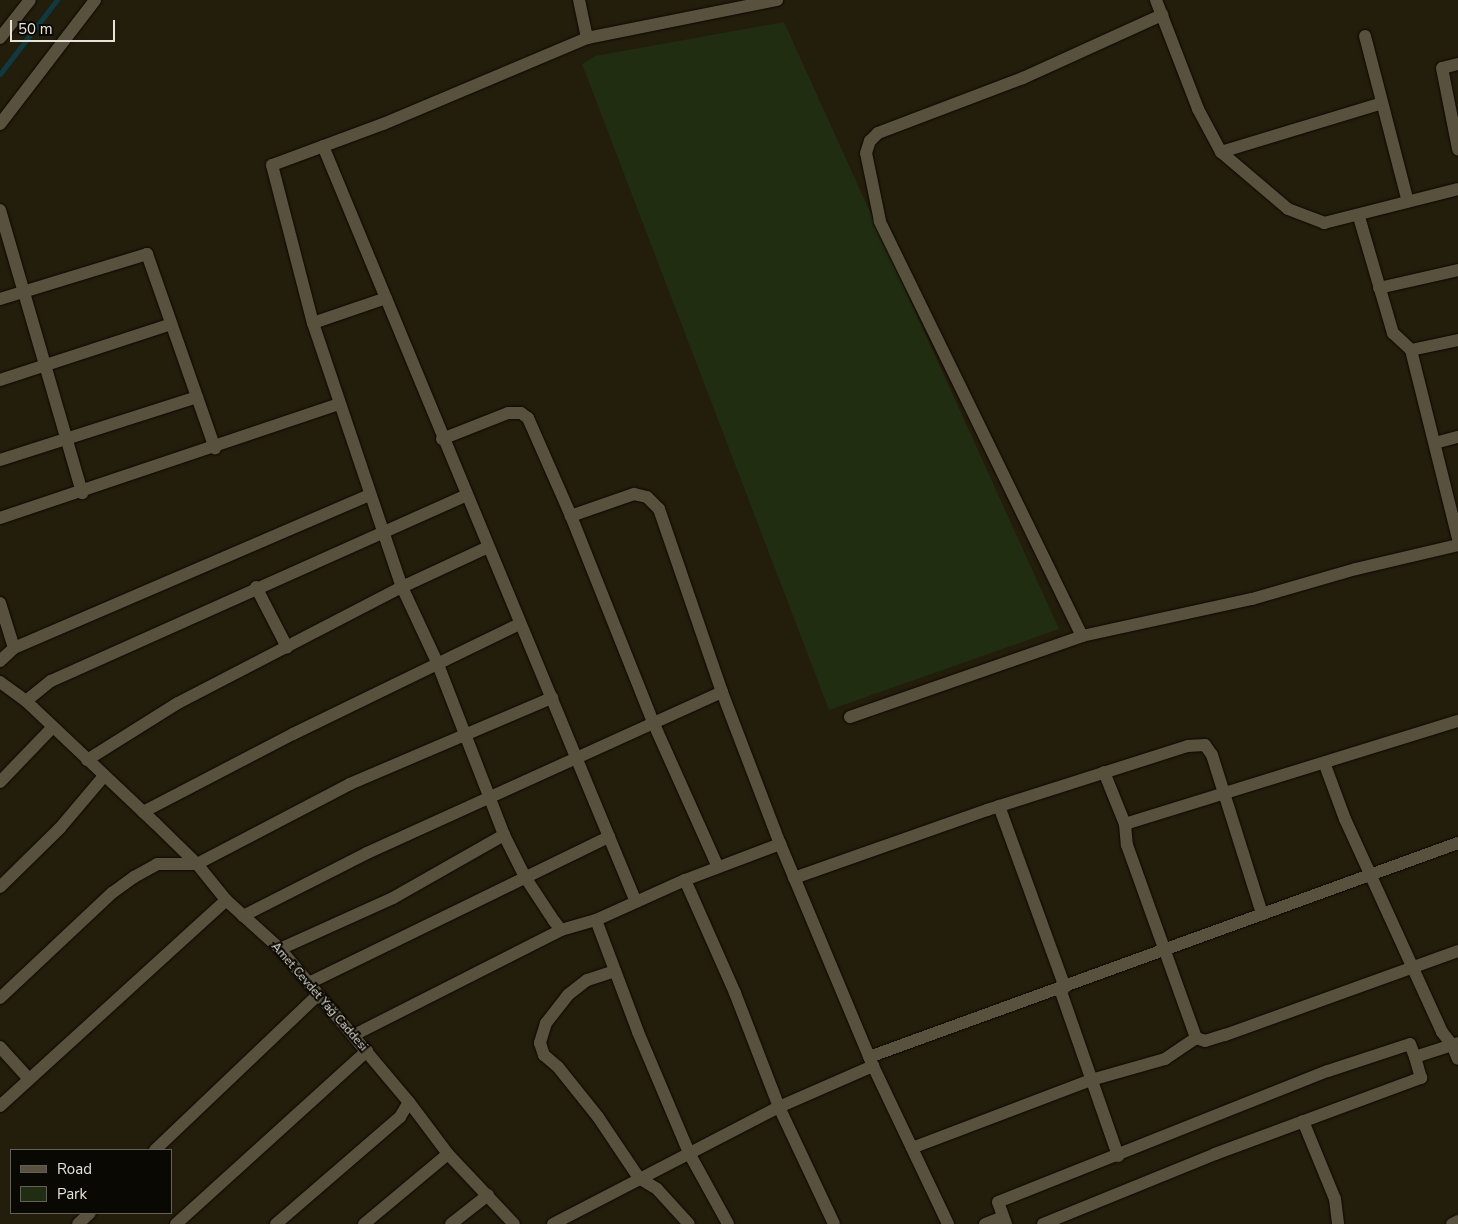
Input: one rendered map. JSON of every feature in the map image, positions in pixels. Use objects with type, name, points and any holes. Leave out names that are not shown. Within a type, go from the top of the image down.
[{"type":"street","points":[[0,38],[30,0]]},
{"type":"street","points":[[0,124],[95,0]]},
{"type":"street","points":[[579,0],[587,38]]},
{"type":"street","points":[[561,930],[525,877],[504,836],[437,662],[402,587],[313,323],[272,165],[383,124],[587,38],[778,0]]},
{"type":"street","points":[[1156,0],[1198,109],[1222,152],[1275,200],[1310,220],[1324,223],[1359,217],[1408,202],[1458,190]]},
{"type":"street","points":[[1082,636],[880,221],[866,153],[870,141],[878,132],[1015,81],[1162,15]]},
{"type":"street","points":[[1365,36],[1408,202]]},
{"type":"street","points":[[1458,64],[1442,68],[1458,149]]},
{"type":"street","points":[[1222,152],[1382,103]]},
{"type":"street","points":[[323,146],[442,438],[636,902]]},
{"type":"street","points":[[0,210],[82,492]]},
{"type":"street","points":[[1359,217],[1393,333],[1411,350],[1436,443],[1458,538]]},
{"type":"street","points":[[0,299],[147,254],[215,448]]},
{"type":"street","points":[[1380,288],[1458,270]]},
{"type":"street","points":[[313,323],[386,298]]},
{"type":"street","points":[[0,380],[46,367],[171,324]]},
{"type":"street","points":[[1411,350],[1458,340]]},
{"type":"street","points":[[0,460],[197,397]]},
{"type":"street","points":[[0,518],[215,448],[339,404]]},
{"type":"street","points":[[442,438],[508,413],[521,413],[528,418],[571,516],[653,722],[718,867]]},
{"type":"street","points":[[1436,443],[1458,437]]},
{"type":"street","points":[[571,516],[634,494],[647,497],[656,504],[722,692],[780,844],[871,1061],[948,1224]]},
{"type":"street","points":[[26,701],[51,681],[256,587],[466,495]]},
{"type":"street","points":[[0,661],[14,648],[370,496]]},
{"type":"street","points":[[850,718],[1082,636],[1252,599],[1356,569],[1458,545]]},
{"type":"street","points":[[87,760],[178,703],[402,587],[488,547]]},
{"type":"street","points":[[256,587],[286,647]]},
{"type":"street","points":[[0,603],[14,648]]},
{"type":"street","points":[[143,812],[437,662],[520,624]]},
{"type":"street","name":"Amet Cevdet Yağ Caddesi","points":[[0,682],[26,701],[52,728],[143,812],[196,864],[226,900],[280,949],[409,1102],[448,1154],[514,1224]]},
{"type":"street","points":[[243,916],[367,853],[722,692]]},
{"type":"street","points":[[0,998],[112,893],[134,877],[157,864],[196,864],[350,784],[552,698]]},
{"type":"street","points":[[1125,824],[1325,765],[1458,722]]},
{"type":"street","points":[[0,782],[52,728]]},
{"type":"street","points":[[794,878],[999,806],[1104,772],[1188,746],[1205,745],[1212,755],[1262,914]]},
{"type":"street","points":[[1325,765],[1345,819],[1415,966],[1442,1032],[1455,1044],[1458,1059]]},
{"type":"street","points":[[1104,772],[1125,824],[1126,845],[1166,950],[1196,1038]]},
{"type":"street","points":[[0,887],[60,828],[104,776]]},
{"type":"street","points":[[999,806],[1118,1156]]},
{"type":"street","points":[[280,949],[393,898],[504,836]]},
{"type":"street","points":[[309,983],[609,836]]},
{"type":"street","points":[[553,1224],[639,1178],[871,1061],[1062,988],[1458,843]]},
{"type":"street","points":[[354,1035],[561,930],[596,920],[685,880],[780,844]]},
{"type":"street","points":[[685,880],[735,993],[779,1107],[834,1224]]},
{"type":"street","points":[[0,1106],[226,900]]},
{"type":"street","points":[[596,920],[689,1153],[728,1224]]},
{"type":"street","points":[[1196,1038],[1205,1041],[1225,1035],[1458,951]]},
{"type":"street","points":[[615,971],[587,980],[568,995],[546,1023],[540,1043],[544,1055],[558,1067],[598,1117],[639,1178],[657,1189],[689,1224]]},
{"type":"street","points":[[156,1149],[318,995]]},
{"type":"street","points":[[912,1148],[1091,1080],[1165,1059],[1196,1038]]},
{"type":"street","points":[[985,1224],[1004,1220],[998,1202],[1118,1156],[1328,1071],[1410,1044],[1421,1078],[1043,1224]]},
{"type":"street","points":[[1414,1057],[1455,1044]]},
{"type":"street","points":[[0,1047],[29,1079]]},
{"type":"street","points":[[176,1224],[367,1051]]},
{"type":"street","points":[[276,1224],[400,1117],[409,1102]]},
{"type":"street","points":[[1303,1122],[1335,1199],[1338,1224]]},
{"type":"street","points":[[364,1224],[448,1154]]},
{"type":"street","points":[[451,1224],[488,1195]]},
{"type":"street","points":[[78,1224],[89,1214]]},
{"type":"street","points":[[1452,1224],[1458,1221]]},
{"type":"green space","points":[[784,22],[1059,629],[829,710],[582,64],[595,56]]},
{"type":"waterway","points":[[0,74],[57,0]]}]
